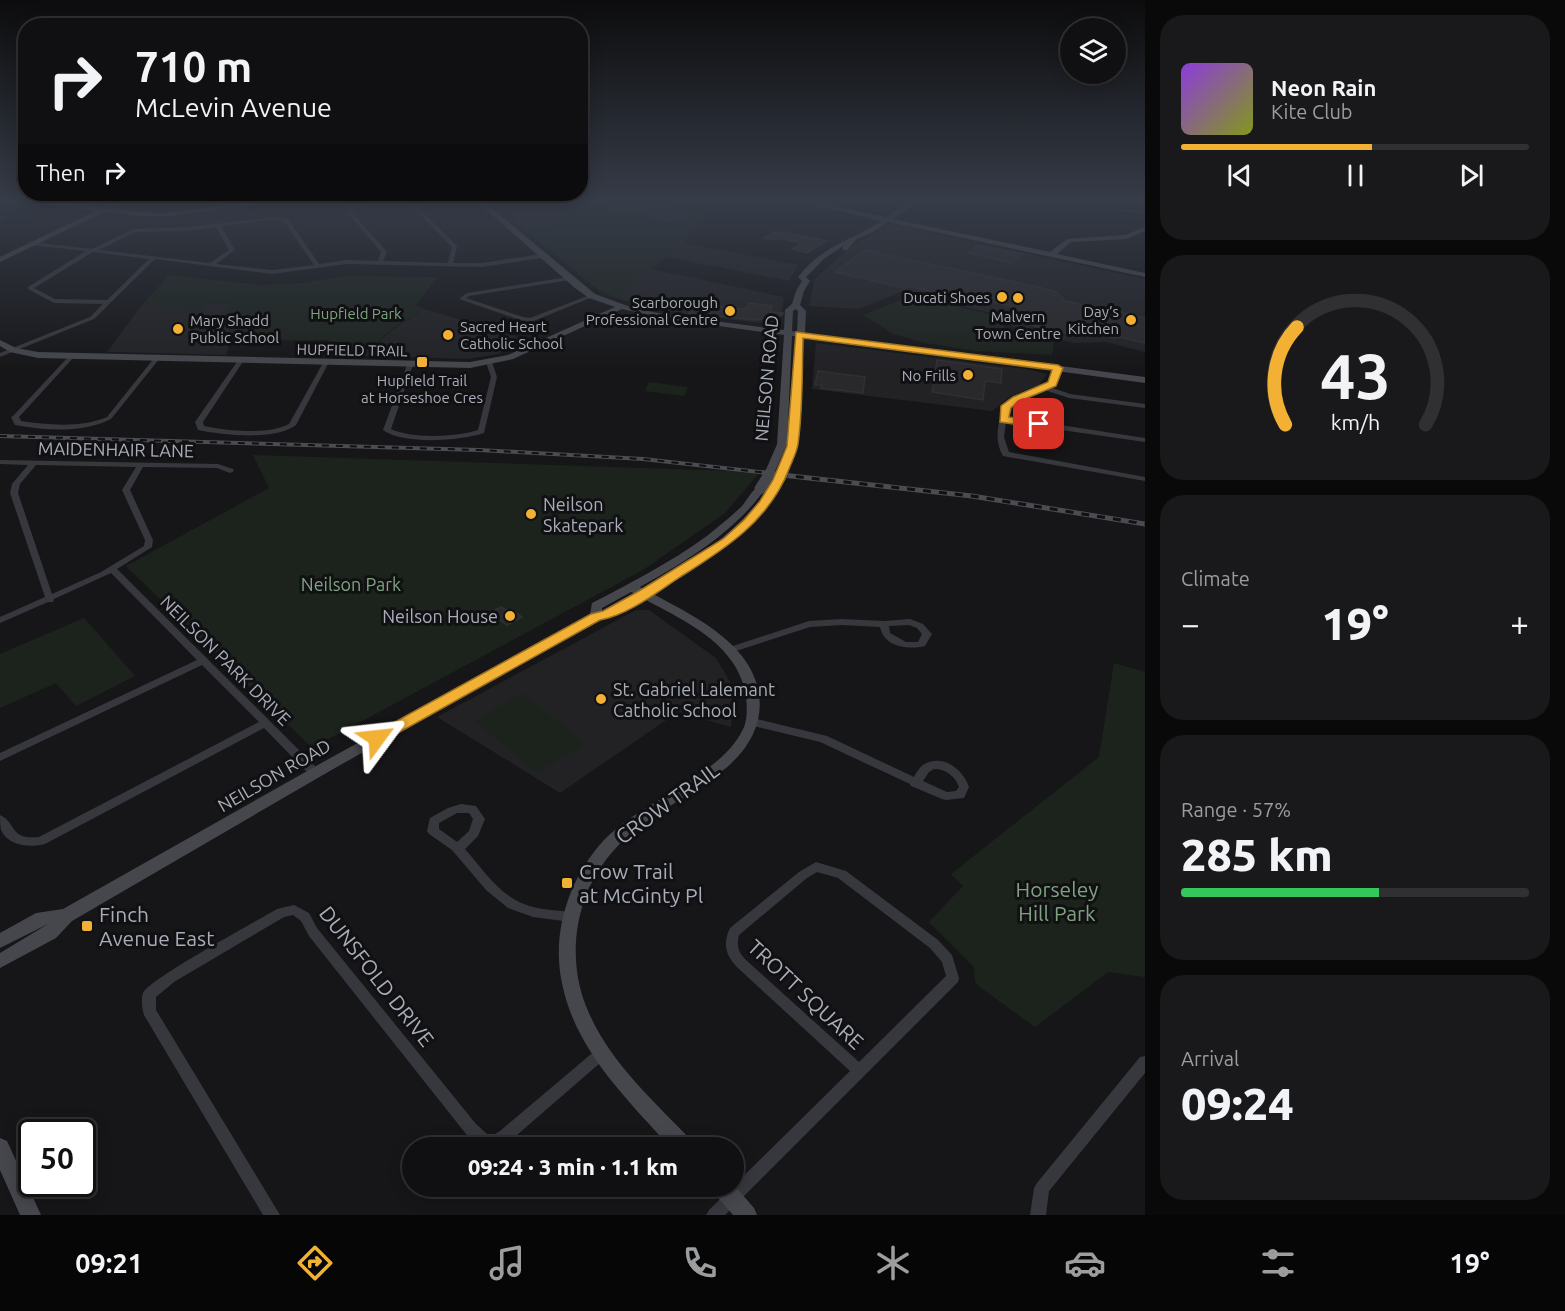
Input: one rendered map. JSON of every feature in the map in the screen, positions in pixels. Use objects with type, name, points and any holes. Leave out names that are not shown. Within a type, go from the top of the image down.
[{"type":"street","points":[[81,257],[34,284],[30,289],[54,301],[107,302]]},
{"type":"street","points":[[141,257],[272,272],[346,262],[482,265],[537,257]]},
{"type":"street","points":[[212,264],[222,257]]},
{"type":"street","points":[[311,257],[318,266]]},
{"type":"street","points":[[380,263],[382,257]]},
{"type":"street","points":[[450,265],[452,257]]},
{"type":"street","points":[[543,257],[592,296],[621,307],[653,314],[1145,380]]},
{"type":"street","name":"NEILSON ROAD","points":[[806,281],[802,277],[823,257]]},
{"type":"street","name":"NEILSON ROAD","points":[[638,591],[727,542],[749,522],[772,492],[785,469],[794,334],[802,311],[796,305],[806,281],[812,280],[834,257]]},
{"type":"street","points":[[1059,257],[1145,275]]},
{"type":"street","points":[[0,355],[87,321],[153,258]]},
{"type":"street","points":[[819,260],[828,262]]},
{"type":"street","points":[[568,279],[467,295],[462,298],[476,305],[531,320],[592,296]]},
{"type":"street","name":"HUPFIELD TRAIL","points":[[0,343],[28,354],[456,366],[489,363],[510,357],[621,307]]},
{"type":"street","points":[[72,356],[15,417],[18,423],[87,426],[102,422],[110,418],[157,358]]},
{"type":"street","points":[[241,360],[200,422],[201,428],[276,432],[288,429],[326,362]]},
{"type":"street","points":[[410,364],[387,430],[399,435],[462,437],[481,431],[494,377],[489,363]]},
{"type":"street","points":[[1058,368],[1055,380],[1045,388],[1009,404],[1003,419],[1001,448],[1006,454],[1145,479]]},
{"type":"street","points":[[1045,388],[1069,396],[1145,406]]},
{"type":"street","points":[[1003,419],[1145,440]]},
{"type":"street","name":"NEILSON ROAD","points":[[0,961],[50,933],[66,916],[315,773],[596,617],[607,615],[707,541],[755,499],[787,445]]},
{"type":"street","name":"MAIDENHAIR LANE","points":[[0,462],[219,466],[230,471]]},
{"type":"street","points":[[34,462],[16,484],[14,493],[50,600]]},
{"type":"street","points":[[0,620],[50,600],[113,570],[148,547],[149,540],[126,490],[141,464]]},
{"type":"street","name":"NEILSON PARK DRIVE","points":[[113,570],[315,773]]},
{"type":"street","points":[[638,591],[709,632],[730,650],[750,681],[753,722],[833,743],[915,783]]},
{"type":"street","points":[[730,650],[809,624],[850,621],[885,624]]},
{"type":"street","points":[[0,757],[202,661]]},
{"type":"street","name":"CROW TRAIL","points":[[675,1137],[610,1066],[589,1033],[576,1005],[567,967],[571,917],[575,898],[587,874],[610,844],[638,821],[724,762],[747,736],[753,722]]},
{"type":"street","points":[[0,819],[14,839],[23,842],[41,841],[266,723]]},
{"type":"street","points":[[458,848],[510,903],[527,910],[571,917]]},
{"type":"street","name":"TROTT SQUARE","points":[[744,1176],[859,1071],[953,978],[948,958],[934,944],[842,874],[816,867],[803,875],[734,932],[730,946],[732,955],[859,1071]]},
{"type":"street","name":"DUNSFOLD DRIVE","points":[[272,1215],[148,1011],[148,994],[169,978],[281,913],[294,910],[305,917],[313,932],[450,1103],[480,1139],[486,1142],[494,1143],[505,1136],[602,1053]]},
{"type":"street","name":"NEILSON ROAD","points":[[0,941],[42,918],[66,916]]},
{"type":"street","points":[[1038,1215],[1042,1188],[1145,1062]]},
{"type":"street","points":[[0,1148],[31,1215]]},
{"type":"street","points":[[714,1215],[723,1197]]},
{"type":"street","points":[[731,1197],[747,1215]]},
{"type":"shaded area","points":[[666,257],[755,257],[799,265],[789,281]]},
{"type":"shaded area","points":[[839,257],[1042,257],[1145,279],[1145,352],[1106,342],[1075,343],[1061,340],[1013,327],[996,314],[901,292],[859,309],[809,306],[814,280]]},
{"type":"shaded area","points":[[650,269],[784,297],[779,325],[683,314],[614,297]]},
{"type":"shaded area","name":"Mary Shadd Public School","points":[[229,304],[234,317],[227,355],[107,352],[142,305]]},
{"type":"shaded area","name":"Sacred Heart Catholic School","points":[[425,309],[527,340],[498,354],[468,359],[364,356],[392,330]]},
{"type":"shaded area","points":[[816,343],[1026,369],[1047,374],[1039,385],[1011,396],[992,411],[812,389]]},
{"type":"shaded area","name":"St. Gabriel Lalemant Catholic School","points":[[636,610],[649,610],[716,658],[733,687],[731,727],[678,712],[560,793],[437,717]]},
{"type":"green space","points":[[557,257],[667,257],[614,297],[600,291]]},
{"type":"green space","name":"Hupfield Park","points":[[169,275],[261,285],[302,283],[346,276],[438,277],[416,305],[425,309],[392,329],[364,356],[323,354],[329,340],[229,341],[234,317],[224,316],[229,304],[206,303],[197,311],[142,305]]},
{"type":"green space","points":[[911,296],[993,315],[1007,330],[1054,342],[1052,355],[976,351],[925,343],[893,334],[863,315]]},
{"type":"green space","points":[[649,382],[688,387],[684,396],[645,391]]},
{"type":"green space","name":"Neilson Park","points":[[253,455],[760,472],[725,513],[643,570],[312,748],[126,566],[269,488]]},
{"type":"green space","points":[[84,618],[135,676],[76,706],[56,683],[0,708],[0,654]]},
{"type":"green space","name":"Horseley Hill Park","points":[[1114,663],[1145,672],[1145,977],[1108,972],[1035,1027],[981,988],[975,982],[974,967],[929,922],[963,886],[951,874],[1099,757]]},
{"type":"green space","points":[[522,693],[585,743],[537,773],[475,721]]},
{"type":"building","name":"Malvern Town Centre","points":[[856,257],[896,257],[1042,288],[1056,292],[1063,298],[1061,300],[1145,318],[1145,343],[1119,337],[1112,338],[1105,334],[1079,336],[1055,332],[1032,325],[1011,306],[951,292],[947,295],[908,286],[904,288],[835,272]]},
{"type":"building","points":[[985,257],[1019,257],[1012,263]]},
{"type":"building","name":"Scarborough Professional Centre","points":[[749,303],[772,306],[770,312],[783,313],[756,320],[689,313],[695,304],[742,309],[748,308]]},
{"type":"building","name":"No Frills","points":[[937,360],[1002,369],[1001,383],[985,381],[983,400],[932,392]]},
{"type":"building","points":[[818,371],[865,377],[863,393],[821,388],[822,385],[815,385]]},
{"type":"building","name":"Neilson House","points":[[501,607],[509,612],[512,610],[522,617],[507,625],[497,618],[501,616],[493,611]]},
{"type":"railway","points":[[0,436],[479,450],[643,459],[778,474]]},
{"type":"railway","points":[[764,473],[972,496],[1145,524]]},
{"type":"place","name":"Ducati Shoes","points":[[1002,297]]},
{"type":"place","name":"Malvern Town Centre","points":[[1018,298]]},
{"type":"place","name":"Scarborough Professional Centre","points":[[730,311]]},
{"type":"place","name":"Day’s Kitchen","points":[[1131,320]]},
{"type":"place","name":"Mary Shadd Public School","points":[[178,329]]},
{"type":"place","name":"Sacred Heart Catholic School","points":[[448,335]]},
{"type":"place","name":"Hupfield Trail at Horseshoe Cres","points":[[422,362]]},
{"type":"place","name":"No Frills","points":[[968,375]]},
{"type":"place","name":"Neilson Skatepark","points":[[531,514]]},
{"type":"place","name":"Neilson House","points":[[510,616]]},
{"type":"place","name":"St. Gabriel Lalemant Catholic School","points":[[601,699]]},
{"type":"place","name":"Crow Trail at McGinty Pl","points":[[567,883]]},
{"type":"place","name":"Finch Avenue East","points":[[87,926]]},
{"type":"route","points":[[377,738],[596,617],[607,615],[644,594],[727,542],[749,522],[765,503],[779,480],[793,446],[799,334],[1058,368],[1052,384],[1016,399],[1006,406],[1003,419],[1039,424]]}]
